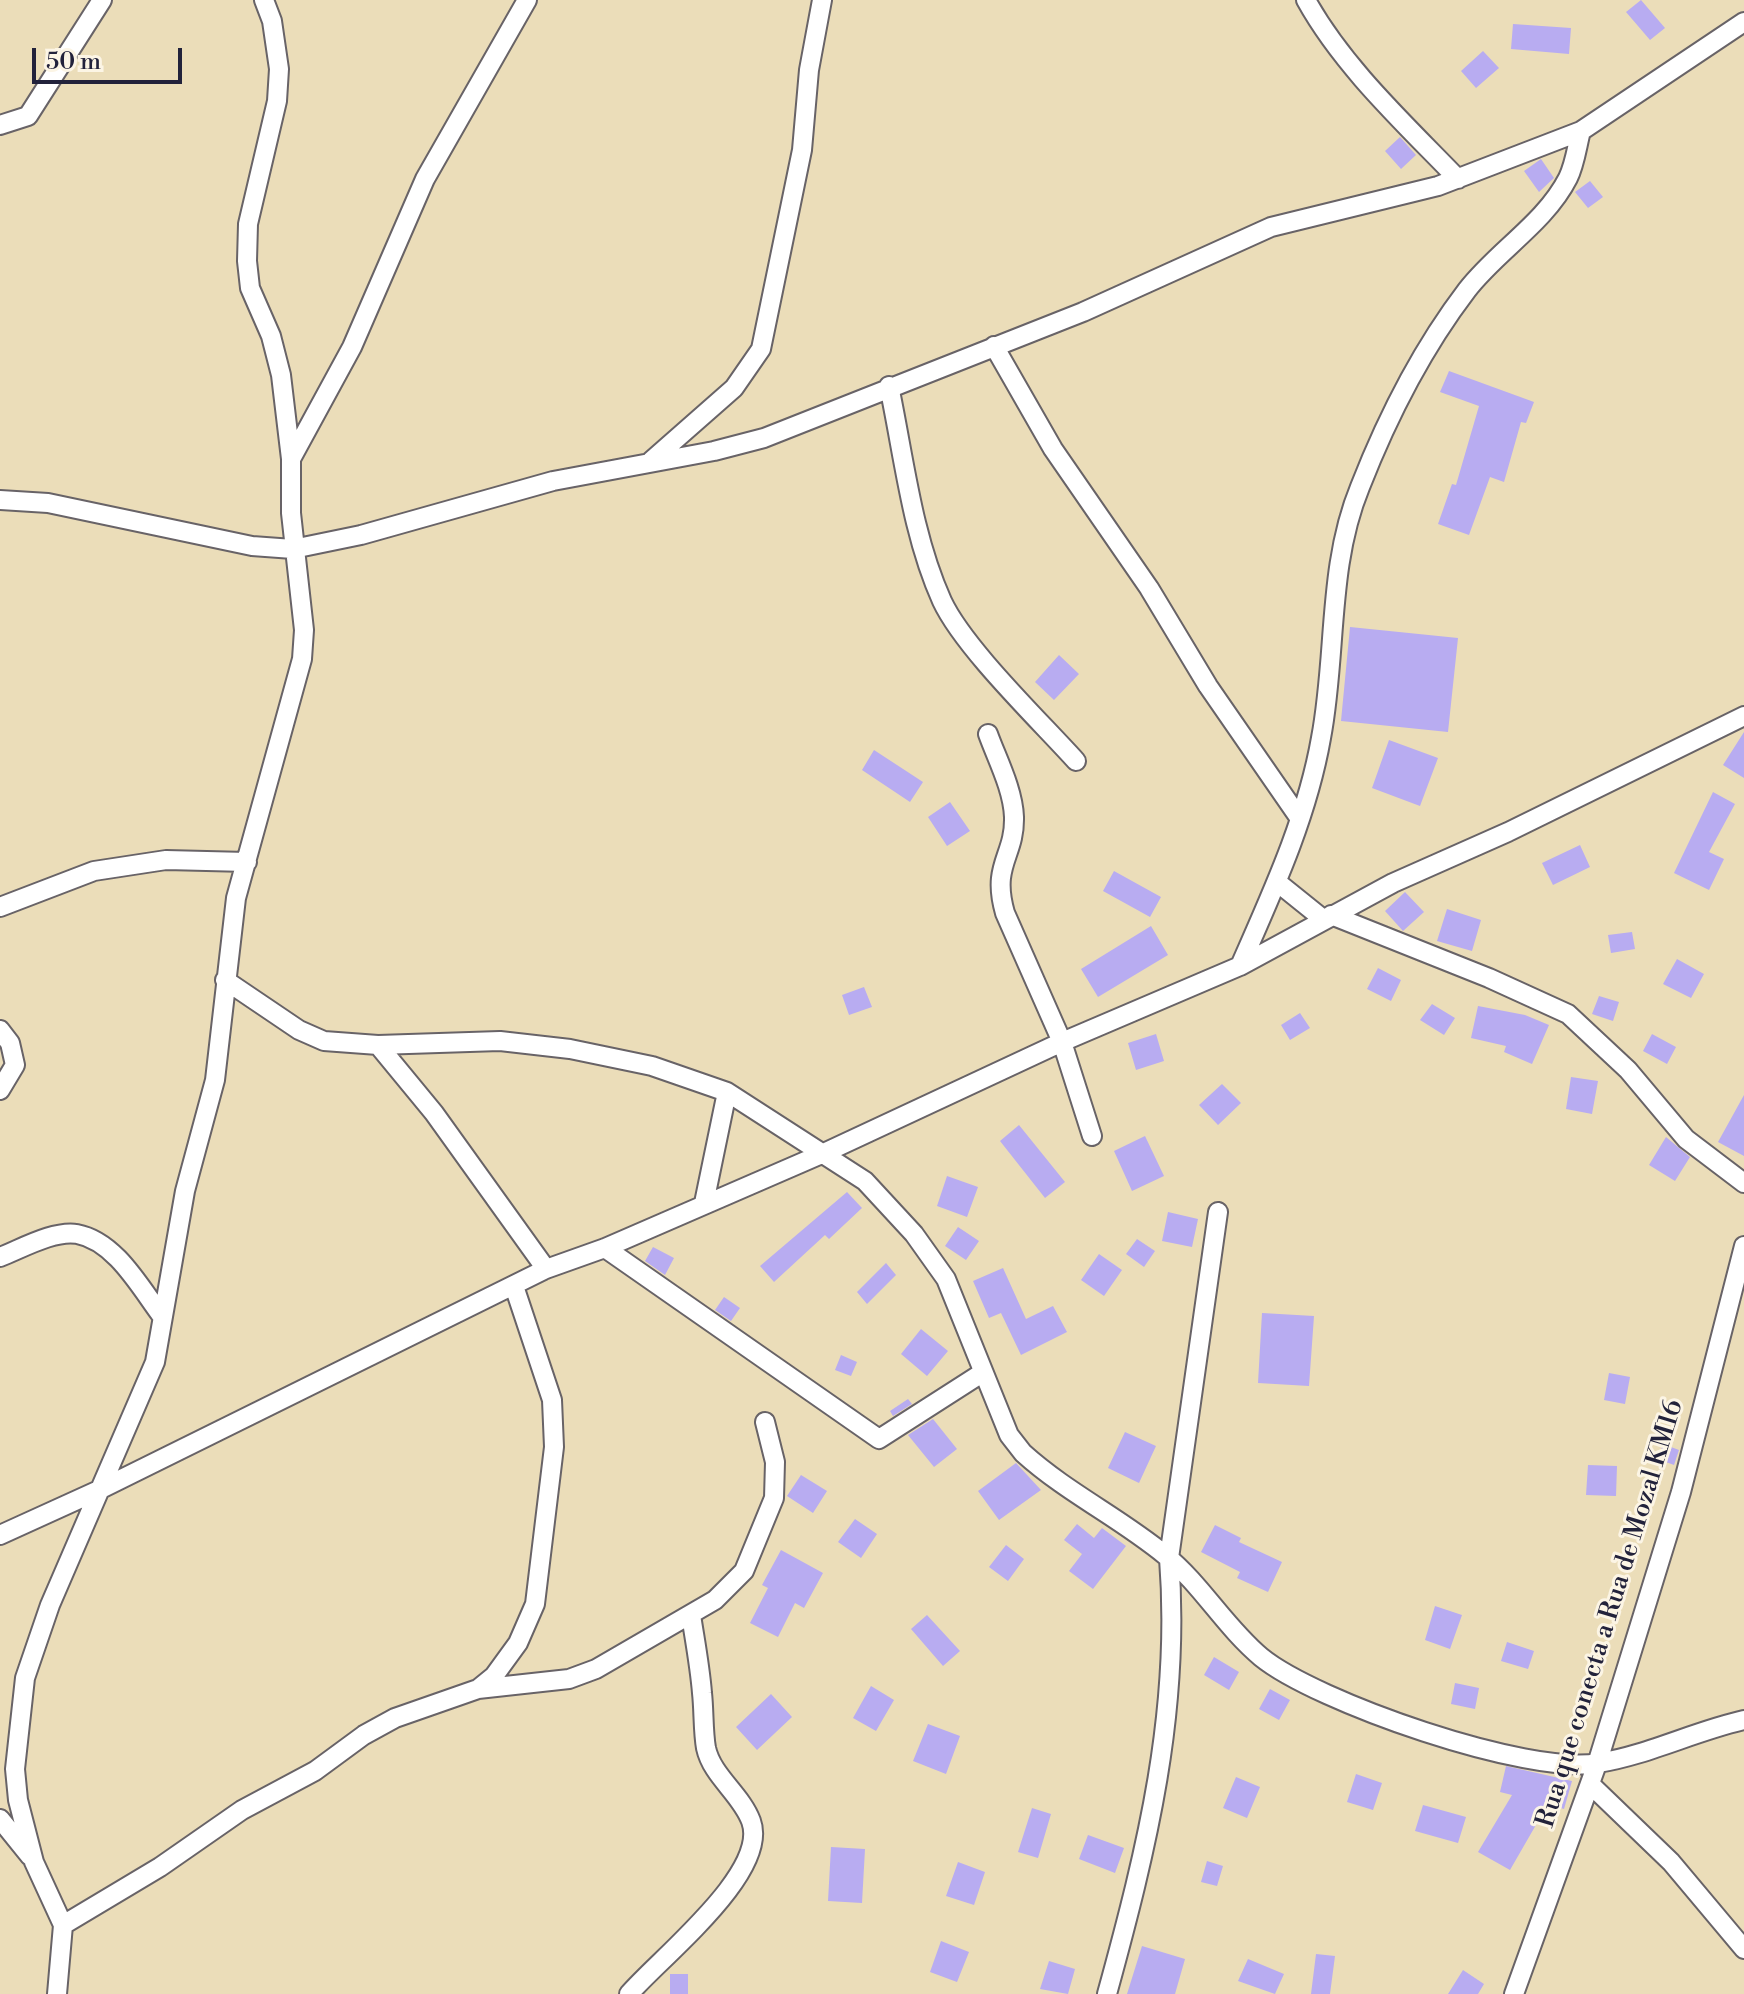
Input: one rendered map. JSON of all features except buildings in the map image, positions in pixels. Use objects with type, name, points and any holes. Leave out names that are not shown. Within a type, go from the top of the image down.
[{"type":"street","points":[[0,125],[28,116],[102,0]]},
{"type":"street","points":[[57,1994],[63,1925],[34,1862],[18,1800],[15,1769],[25,1678],[50,1605],[155,1362],[185,1191],[215,1080],[236,898],[302,659],[304,630],[293,549],[291,459],[281,375],[271,336],[250,288],[247,261],[248,224],[277,101],[279,69],[272,21],[264,0]]},
{"type":"street","points":[[291,459],[352,347],[425,179],[527,0]]},
{"type":"street","points":[[649,463],[734,388],[761,349],[802,150],[809,70],[822,0]]},
{"type":"street","points":[[1306,0],[1318,21],[1374,89],[1458,179]]},
{"type":"street","points":[[0,500],[48,503],[252,546],[293,549],[361,535],[553,481],[764,438],[889,386],[1083,312],[1271,227],[1458,179],[1581,131],[1744,22]]},
{"type":"street","points":[[1240,966],[1277,882],[1300,819],[1321,741],[1331,679],[1333,603],[1359,489],[1422,354],[1468,288],[1549,206],[1569,176],[1581,131]]},
{"type":"street","points":[[994,346],[1053,449],[1149,588],[1208,686],[1300,819]]},
{"type":"street","points":[[889,386],[925,551],[943,603],[978,651],[1076,761]]},
{"type":"street","points":[[0,1535],[99,1490],[546,1269],[605,1248],[824,1153],[1062,1042],[1240,966],[1327,917],[1744,716]]},
{"type":"street","points":[[988,734],[1014,816],[1000,867],[999,891],[1062,1042],[1092,1136]]},
{"type":"street","points":[[0,907],[94,871],[166,860],[247,862]]},
{"type":"street","points":[[1277,882],[1327,917],[1489,978],[1568,1014],[1628,1070],[1686,1139],[1744,1183]]},
{"type":"street","points":[[225,980],[299,1030],[324,1041],[378,1045],[500,1041],[570,1049],[652,1066],[727,1092],[824,1153],[865,1181],[914,1234],[946,1279],[965,1319],[982,1373],[1009,1435],[1023,1453],[1169,1558],[1235,1633],[1262,1658],[1292,1678],[1341,1702],[1480,1748],[1569,1764],[1597,1764],[1744,1720]]},
{"type":"street","points":[[0,1030],[10,1043],[15,1065],[0,1090]]},
{"type":"street","points":[[378,1045],[434,1113],[546,1269]]},
{"type":"street","points":[[704,1203],[727,1092]]},
{"type":"street","points":[[1107,1994],[1156,1803],[1167,1734],[1174,1616],[1169,1558],[1214,1258],[1218,1212]]},
{"type":"street","points":[[0,1257],[43,1240],[75,1233],[97,1242],[114,1256],[161,1315]]},
{"type":"street","name":"Rua que conecta a Rua de Mozal KM16","points":[[1514,1994],[1591,1785],[1681,1492],[1744,1246]]},
{"type":"street","points":[[605,1248],[879,1439],[982,1373]]},
{"type":"street","points":[[478,1689],[494,1676],[518,1643],[535,1604],[550,1502],[554,1447],[552,1400],[514,1286]]},
{"type":"street","points":[[63,1925],[160,1867],[242,1810],[315,1771],[364,1735],[395,1718],[478,1689],[569,1679],[596,1669],[715,1600],[744,1571],[774,1498],[775,1462],[765,1422]]},
{"type":"street","points":[[629,1994],[656,1962],[706,1917],[741,1875],[753,1840],[752,1824],[743,1804],[719,1774],[706,1751],[691,1615]]},
{"type":"street","points":[[1591,1785],[1671,1862],[1744,1949]]},
{"type":"street","points":[[0,1819],[34,1862]]}]
